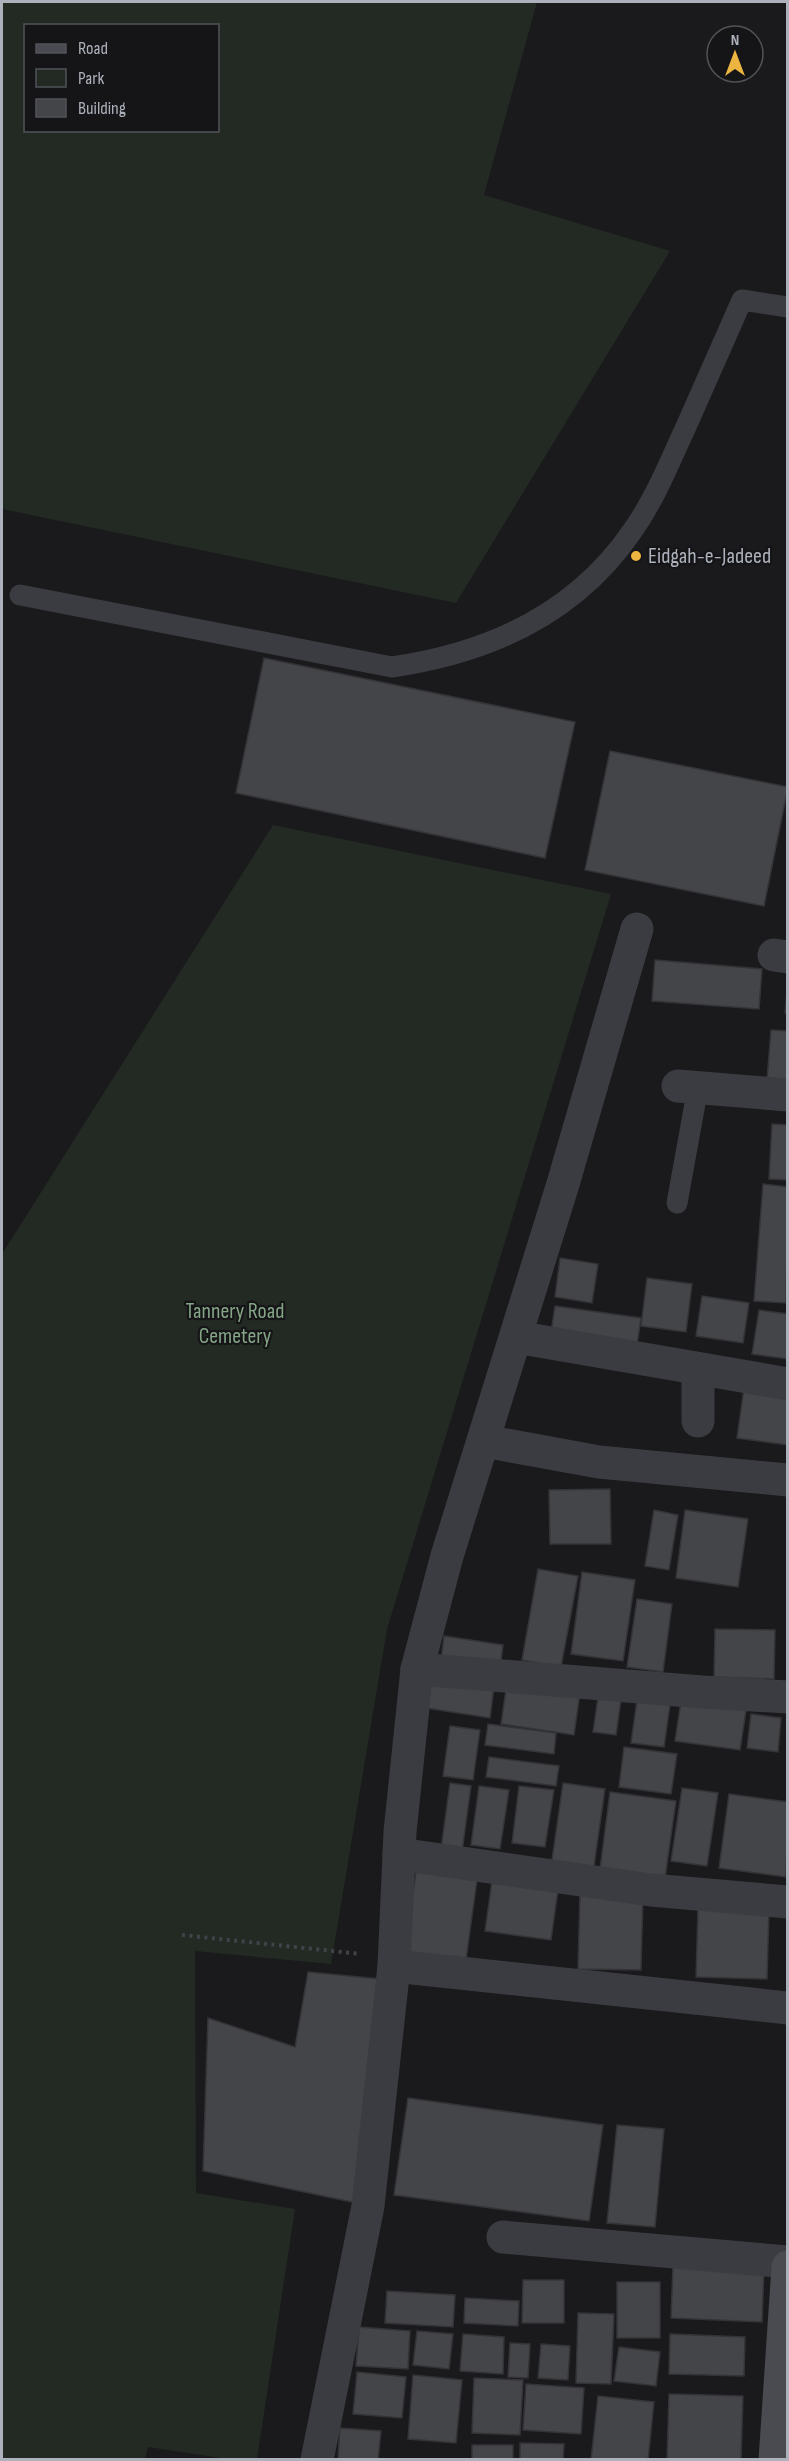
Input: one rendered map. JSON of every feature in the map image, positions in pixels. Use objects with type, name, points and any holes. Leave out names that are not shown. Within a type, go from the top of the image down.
[{"type":"main road","points":[[775,2460],[788,2267]]},
{"type":"street","points":[[317,2460],[368,2206],[394,1962],[399,1854],[417,1669],[447,1556],[563,1184],[637,928]]},
{"type":"street","points":[[688,1087],[788,1095]]},
{"type":"street","points":[[516,1337],[788,1384]]},
{"type":"street","points":[[698,1369],[698,1421]]},
{"type":"street","points":[[484,1441],[599,1462],[788,1480]]},
{"type":"street","points":[[417,1669],[702,1692],[788,1696]]},
{"type":"street","points":[[399,1854],[651,1890],[788,1902]]},
{"type":"street","points":[[394,1962],[788,2008]]},
{"type":"street","points":[[503,2237],[788,2262]]},
{"type":"lane","points":[[20,595],[392,667],[434,661],[475,650],[514,633],[548,613],[580,589],[608,562],[633,531],[654,497],[742,300],[788,307]]},
{"type":"lane","points":[[677,1203],[688,1087]]},
{"type":"path","points":[[182,1935],[394,1962]]},
{"type":"green space","points":[[2,2],[537,2],[484,195],[670,251],[456,603],[2,509]]},
{"type":"green space","name":"Tannery Road Cemetery","points":[[273,825],[611,894],[387,1629],[331,1964],[195,1951],[196,2193],[295,2209],[257,2459],[228,2459],[148,2447],[145,2459],[2,2459],[2,1254]]},
{"type":"building","points":[[264,658],[575,722],[545,858],[236,793]]},
{"type":"building","points":[[610,751],[788,787],[764,906],[585,870]]},
{"type":"building","points":[[655,960],[762,969],[759,1009],[652,1001]]},
{"type":"building","points":[[788,983],[788,1013],[785,1013]]},
{"type":"building","points":[[771,1030],[788,1031],[788,1082],[767,1080]]},
{"type":"building","points":[[772,1124],[788,1125],[788,1180],[769,1179]]},
{"type":"building","points":[[763,1184],[788,1187],[786,1303],[754,1301]]},
{"type":"building","points":[[560,1258],[598,1264],[592,1303],[555,1297]]},
{"type":"building","points":[[647,1278],[692,1284],[686,1332],[641,1326]]},
{"type":"building","points":[[702,1296],[749,1303],[743,1343],[696,1336]]},
{"type":"building","points":[[555,1306],[641,1318],[636,1352],[550,1339]]},
{"type":"building","points":[[759,1310],[788,1314],[788,1359],[752,1354]]},
{"type":"building","points":[[745,1381],[788,1387],[788,1445],[737,1438]]},
{"type":"building","points":[[610,1489],[611,1544],[550,1544],[549,1490]]},
{"type":"building","points":[[654,1510],[678,1515],[669,1570],[645,1566]]},
{"type":"building","points":[[685,1510],[748,1519],[738,1587],[676,1578]]},
{"type":"building","points":[[538,1569],[578,1576],[561,1667],[522,1660]]},
{"type":"building","points":[[582,1572],[635,1580],[623,1661],[571,1654]]},
{"type":"building","points":[[637,1599],[672,1604],[663,1672],[627,1667]]},
{"type":"building","points":[[715,1629],[775,1630],[774,1679],[714,1677]]},
{"type":"building","points":[[444,1636],[503,1645],[500,1669],[441,1661]]},
{"type":"building","points":[[424,1678],[494,1687],[490,1718],[420,1707]]},
{"type":"building","points":[[507,1683],[580,1693],[574,1735],[501,1724]]},
{"type":"building","points":[[599,1690],[622,1693],[616,1735],[593,1732]]},
{"type":"building","points":[[638,1693],[671,1698],[664,1747],[631,1743]]},
{"type":"building","points":[[682,1695],[747,1704],[740,1750],[675,1741]]},
{"type":"building","points":[[751,1714],[781,1718],[778,1752],[747,1748]]},
{"type":"building","points":[[488,1724],[556,1733],[554,1754],[485,1745]]},
{"type":"building","points":[[450,1726],[480,1730],[473,1780],[443,1776]]},
{"type":"building","points":[[624,1747],[677,1754],[671,1794],[619,1787]]},
{"type":"building","points":[[489,1757],[559,1766],[556,1786],[486,1777]]},
{"type":"building","points":[[450,1783],[471,1786],[462,1852],[441,1849]]},
{"type":"building","points":[[563,1783],[605,1789],[593,1873],[551,1867]]},
{"type":"building","points":[[479,1786],[509,1790],[500,1849],[471,1845]]},
{"type":"building","points":[[519,1786],[554,1790],[545,1847],[512,1843]]},
{"type":"building","points":[[682,1788],[718,1793],[707,1866],[671,1861]]},
{"type":"building","points":[[610,1792],[676,1801],[665,1878],[600,1869]]},
{"type":"building","points":[[729,1794],[788,1802],[786,1877],[719,1868]]},
{"type":"building","points":[[416,1872],[477,1880],[465,1967],[404,1958]]},
{"type":"building","points":[[492,1881],[558,1890],[551,1940],[485,1931]]},
{"type":"building","points":[[580,1892],[643,1894],[641,1970],[578,1969]]},
{"type":"building","points":[[698,1909],[769,1910],[767,1979],[696,1977]]},
{"type":"building","points":[[308,1972],[380,1979],[357,2203],[203,2171],[208,2018],[295,2047]]},
{"type":"building","points":[[408,2098],[603,2125],[589,2221],[394,2195]]},
{"type":"building","points":[[617,2125],[664,2129],[655,2227],[607,2223]]},
{"type":"building","points":[[673,2266],[764,2269],[762,2322],[671,2318]]},
{"type":"building","points":[[523,2280],[564,2280],[564,2323],[522,2323]]},
{"type":"building","points":[[617,2282],[660,2282],[660,2338],[617,2338]]},
{"type":"building","points":[[387,2291],[455,2295],[453,2327],[385,2323]]},
{"type":"building","points":[[465,2298],[519,2301],[518,2326],[464,2323]]},
{"type":"building","points":[[578,2313],[614,2314],[611,2384],[576,2383]]},
{"type":"building","points":[[359,2327],[410,2331],[408,2369],[356,2366]]},
{"type":"building","points":[[417,2331],[453,2334],[449,2369],[413,2365]]},
{"type":"building","points":[[463,2334],[504,2337],[503,2374],[460,2371]]},
{"type":"building","points":[[670,2334],[745,2337],[744,2376],[669,2374]]},
{"type":"building","points":[[510,2343],[530,2344],[528,2378],[508,2377]]},
{"type":"building","points":[[541,2344],[570,2346],[568,2380],[538,2378]]},
{"type":"building","points":[[619,2347],[660,2352],[656,2386],[614,2381]]},
{"type":"building","points":[[357,2372],[406,2377],[402,2418],[353,2414]]},
{"type":"building","points":[[413,2375],[462,2380],[456,2443],[408,2439]]},
{"type":"building","points":[[474,2378],[523,2380],[520,2435],[472,2433]]},
{"type":"building","points":[[526,2384],[584,2388],[581,2434],[523,2430]]},
{"type":"building","points":[[669,2394],[743,2396],[741,2460],[667,2460]]},
{"type":"building","points":[[598,2396],[654,2402],[648,2460],[591,2460]]},
{"type":"building","points":[[340,2428],[381,2431],[378,2460],[338,2460]]},
{"type":"building","points":[[520,2443],[564,2444],[563,2460],[520,2460]]},
{"type":"building","points":[[472,2445],[513,2445],[513,2460],[472,2460]]},
{"type":"place","name":"Eidgah-e-Jadeed","points":[[636,556]]}]
